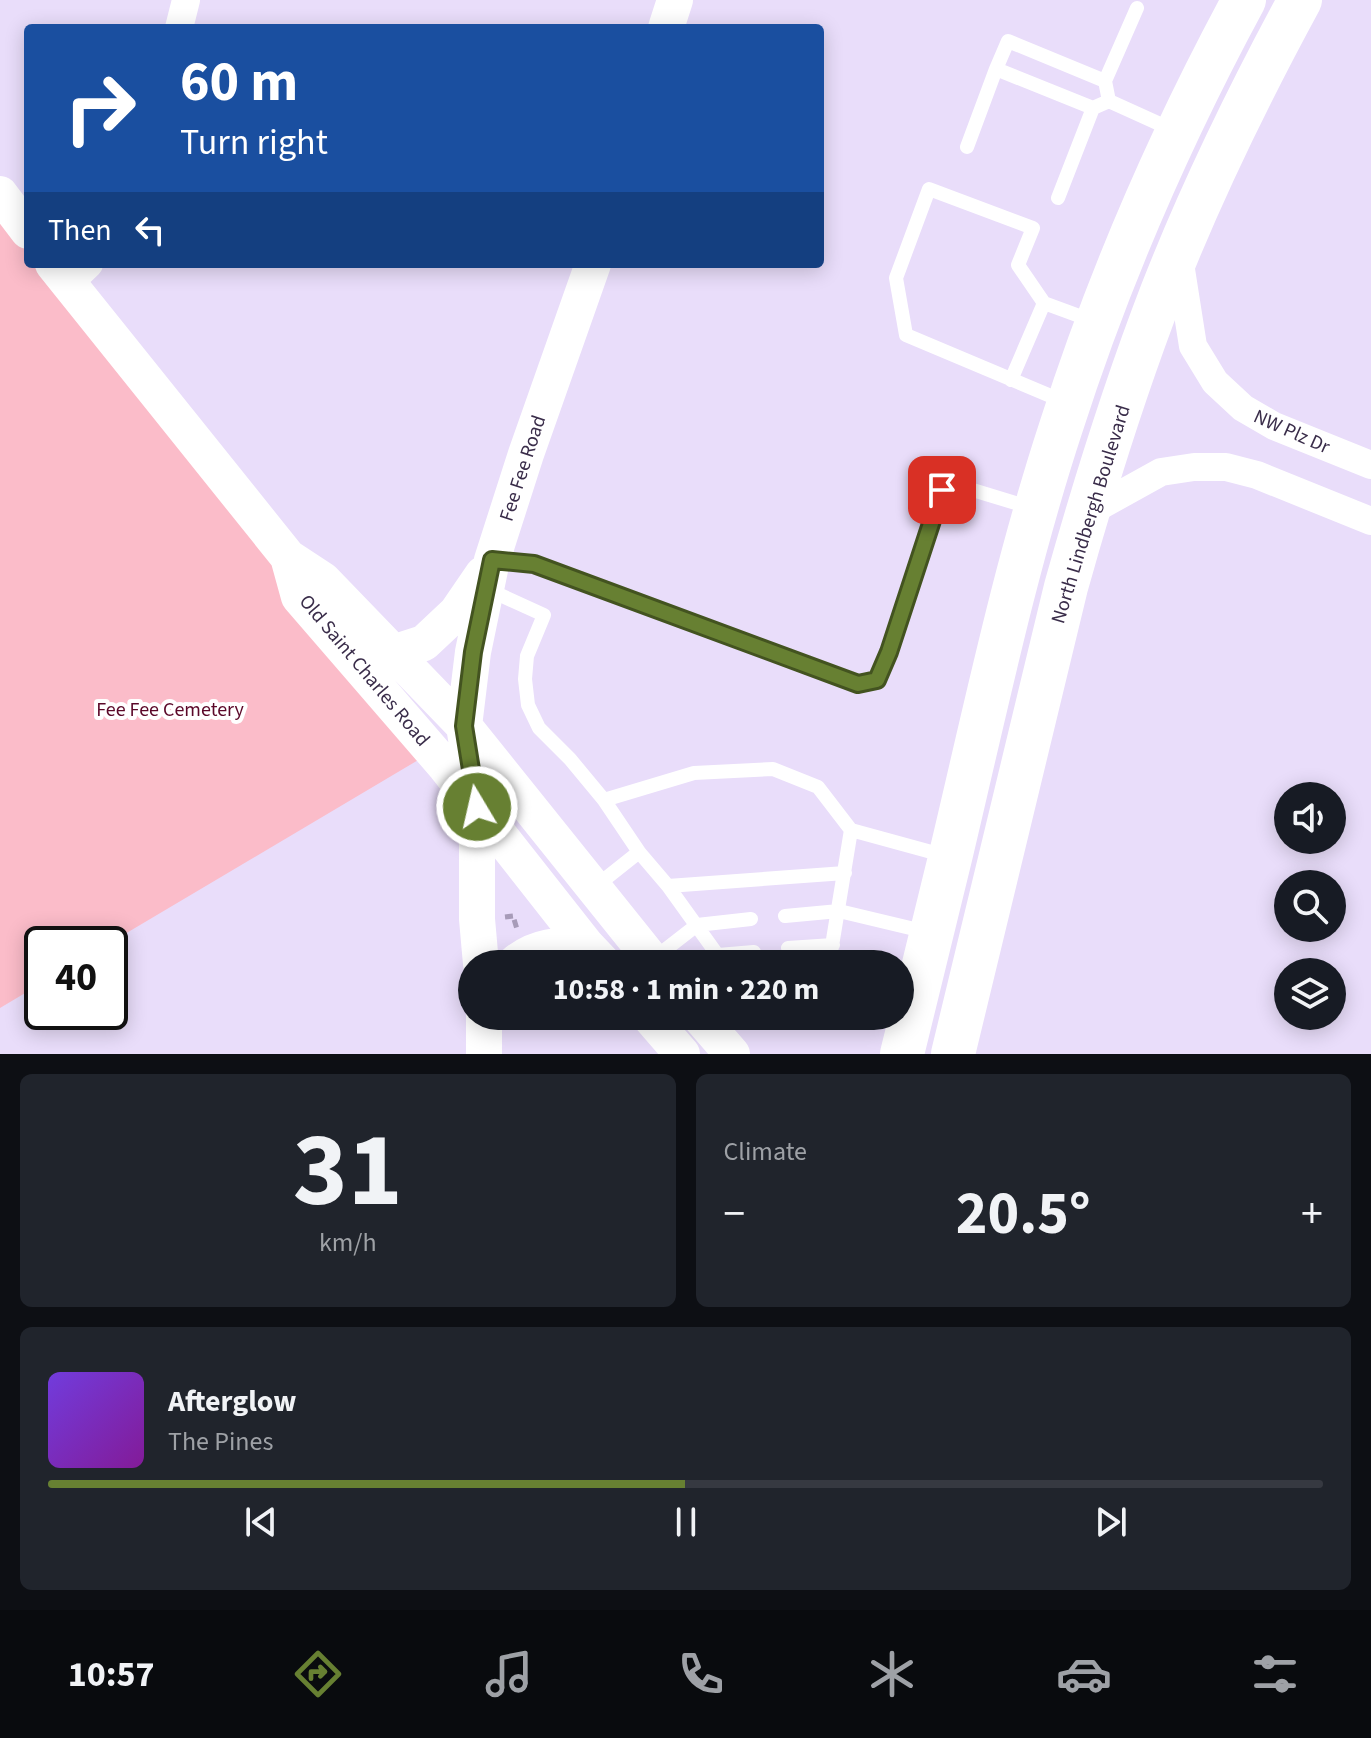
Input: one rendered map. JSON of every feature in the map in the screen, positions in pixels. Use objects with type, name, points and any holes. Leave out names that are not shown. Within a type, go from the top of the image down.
[{"type":"highway","points":[[876,1054],[907,1034],[986,700],[1036,510],[1069,403],[1127,247],[1177,131],[1244,0]]},
{"type":"highway","name":"North Lindbergh Boulevard","points":[[953,1054],[1041,684],[1087,513],[1135,365],[1178,252],[1255,86],[1300,0]]},
{"type":"street","points":[[180,24],[186,0]]},
{"type":"street","points":[[667,24],[675,0]]},
{"type":"street","points":[[0,194],[24,226]]},
{"type":"street","name":"NW Plz Dr","points":[[1178,252],[1193,346],[1215,382],[1243,408],[1274,426],[1371,465]]},
{"type":"street","name":"Fee Fee Road","points":[[480,950],[477,807],[464,726],[473,652],[489,574],[526,454],[592,268]]},
{"type":"street","name":"Old Saint Charles Road","points":[[70,271],[288,557],[323,580],[464,726],[595,887],[641,950]]},
{"type":"street","points":[[1087,513],[1161,472],[1194,467],[1226,467],[1257,475],[1371,521]]},
{"type":"street","name":"Old Saint Charles Road","points":[[288,557],[299,597],[436,755],[592,950]]},
{"type":"street","points":[[393,653],[424,643],[457,612],[489,574]]},
{"type":"street","points":[[536,950],[546,947],[567,950]]},
{"type":"street","points":[[484,1030],[484,1054]]},
{"type":"street","points":[[711,1030],[732,1054]]},
{"type":"lane","points":[[1109,101],[1105,81],[1137,8]]},
{"type":"lane","points":[[967,147],[1008,41],[1105,81]]},
{"type":"lane","points":[[996,69],[1093,108]]},
{"type":"lane","points":[[1058,198],[1093,108],[1109,101],[1177,131]]},
{"type":"lane","points":[[1069,403],[906,335],[896,278],[929,189],[1033,228],[1018,265],[1044,303],[1097,323]]},
{"type":"lane","points":[[1011,380],[1044,303]]},
{"type":"lane","points":[[489,574],[534,564],[858,684],[877,680],[942,490],[953,484],[1036,510]]},
{"type":"lane","points":[[489,574],[544,615],[527,656],[525,679],[528,705],[539,728],[604,800],[639,852],[714,950]]},
{"type":"lane","points":[[604,800],[694,773],[773,769],[818,787],[851,830],[950,857]]},
{"type":"lane","points":[[832,950],[851,830]]},
{"type":"lane","points":[[595,887],[639,852]]},
{"type":"lane","points":[[668,886],[845,873]]},
{"type":"lane","points":[[785,916],[839,911],[931,932]]},
{"type":"lane","points":[[667,950],[697,925],[751,919]]},
{"type":"lane","points":[[788,948],[833,945]]},
{"type":"green space","name":"Fee Fee Cemetery","points":[[0,218],[24,248],[24,268],[39,268],[425,756],[128,932],[128,926],[24,926],[24,994],[0,1008]]},
{"type":"route","points":[[477,807],[464,726],[473,652],[492,560],[534,564],[858,684],[877,680],[942,490]]}]
